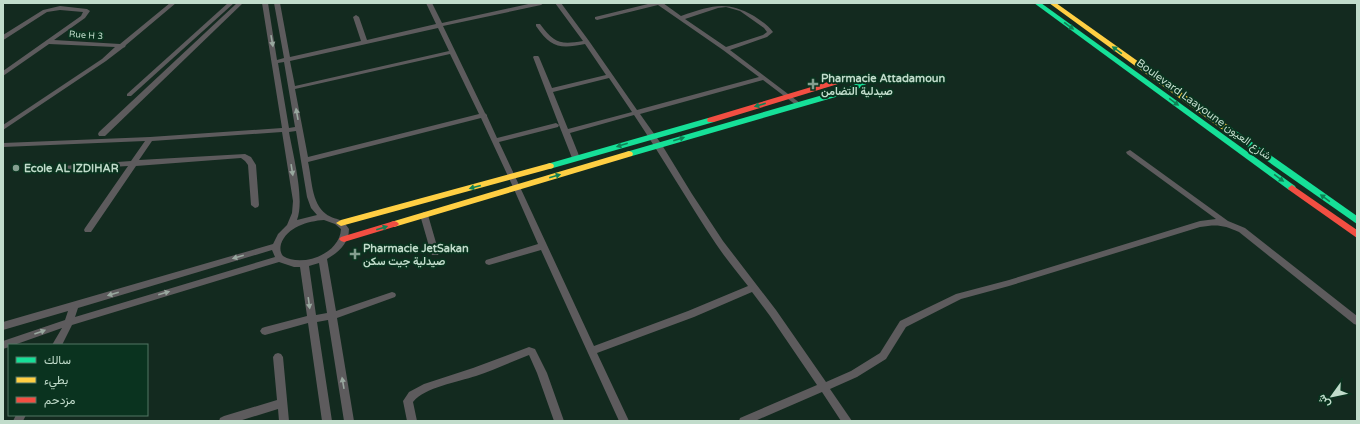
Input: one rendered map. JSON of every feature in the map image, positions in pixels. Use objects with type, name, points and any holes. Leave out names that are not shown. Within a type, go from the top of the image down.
[{"type":"street","points":[[60,8],[67,3]]},
{"type":"street","points":[[5,125],[123,46],[173,3]]},
{"type":"street","points":[[129,95],[231,3]]},
{"type":"street","points":[[102,134],[240,3]]},
{"type":"street","points":[[265,3],[276,62],[297,201],[296,213],[291,226],[278,239],[276,253],[280,259],[290,264],[304,264],[323,259],[340,246],[344,239],[345,233],[341,224],[334,219],[324,217],[312,218],[291,226]]},
{"type":"street","points":[[277,3],[312,203],[324,217]]},
{"type":"street","points":[[429,3],[496,140],[624,421]]},
{"type":"street","points":[[276,62],[541,3]]},
{"type":"street","points":[[558,3],[652,136],[702,216],[754,287],[847,421]]},
{"type":"street","points":[[597,18],[659,3],[725,49],[798,104]]},
{"type":"street","name":"Boulevard Laayoune شارع العيون","points":[[1037,3],[1357,235]]},
{"type":"street","name":"Boulevard Laayoune شارع العيون","points":[[1052,3],[1357,221]]},
{"type":"street","points":[[681,18],[726,4],[742,10],[766,27],[770,32],[765,36],[725,49]]},
{"type":"street","points":[[3,38],[41,12],[60,8],[86,10],[87,12],[49,42],[3,74]]},
{"type":"street","points":[[356,17],[365,42]]},
{"type":"street","points":[[538,25],[545,35],[555,44],[566,46],[587,42]]},
{"type":"street","name":"Rue H 3","points":[[49,42],[123,46]]},
{"type":"street","points":[[293,88],[452,52]]},
{"type":"street","points":[[536,57],[576,158]]},
{"type":"street","points":[[549,91],[610,76]]},
{"type":"street","points":[[565,132],[764,78]]},
{"type":"street","points":[[341,224],[513,177],[851,78],[860,78],[864,83],[850,90],[658,145],[344,239]]},
{"type":"street","points":[[305,160],[484,115]]},
{"type":"street","points":[[703,121],[709,130]]},
{"type":"street","points":[[496,140],[556,125]]},
{"type":"street","points":[[3,145],[300,129]]},
{"type":"street","points":[[88,230],[134,164],[150,138]]},
{"type":"street","points":[[1130,152],[1225,221],[1242,230],[1357,321]]},
{"type":"street","points":[[63,168],[242,156],[248,159],[252,165],[255,205]]},
{"type":"street","points":[[424,215],[435,253]]},
{"type":"street","points":[[744,421],[854,374],[883,356],[903,324],[959,296],[1200,224],[1225,221]]},
{"type":"street","points":[[3,326],[276,246]]},
{"type":"street","points":[[489,262],[543,246]]},
{"type":"street","points":[[3,345],[69,322],[280,259]]},
{"type":"street","points":[[323,259],[331,316],[350,421]]},
{"type":"street","points":[[304,264],[327,421]]},
{"type":"street","points":[[591,351],[684,316],[754,287]]},
{"type":"street","points":[[265,331],[312,319],[331,316],[392,295]]},
{"type":"street","points":[[58,344],[66,330],[74,305]]},
{"type":"street","points":[[412,421],[408,401],[413,395],[428,387],[475,372],[529,351],[532,352],[542,372],[559,421]]},
{"type":"street","points":[[278,357],[284,421]]},
{"type":"street","points":[[224,421],[282,403]]},
{"type":"traffic: fast","points":[[1037,3],[1292,188]]},
{"type":"traffic: fast","points":[[629,154],[850,90],[864,83],[862,80]]},
{"type":"traffic: fast","points":[[550,166],[711,120]]},
{"type":"traffic: fast","points":[[1226,128],[1357,221]]},
{"type":"traffic: slow","points":[[1052,3],[1226,128]]},
{"type":"traffic: slow","points":[[394,224],[629,154]]},
{"type":"traffic: slow","points":[[341,223],[550,166]]},
{"type":"traffic: jam","points":[[711,120],[851,78],[860,78],[862,80]]},
{"type":"traffic: jam","points":[[1292,188],[1357,235]]},
{"type":"traffic: jam","points":[[344,239],[394,224]]},
{"type":"place","name":"Pharmacie Attadamoun صيدلية التضامن","points":[[813,84]]},
{"type":"place","name":"Ecole AL IZDIHAR","points":[[16,168]]},
{"type":"place","name":"Pharmacie JetSakan صيدلية جيت سكن","points":[[355,254]]}]
